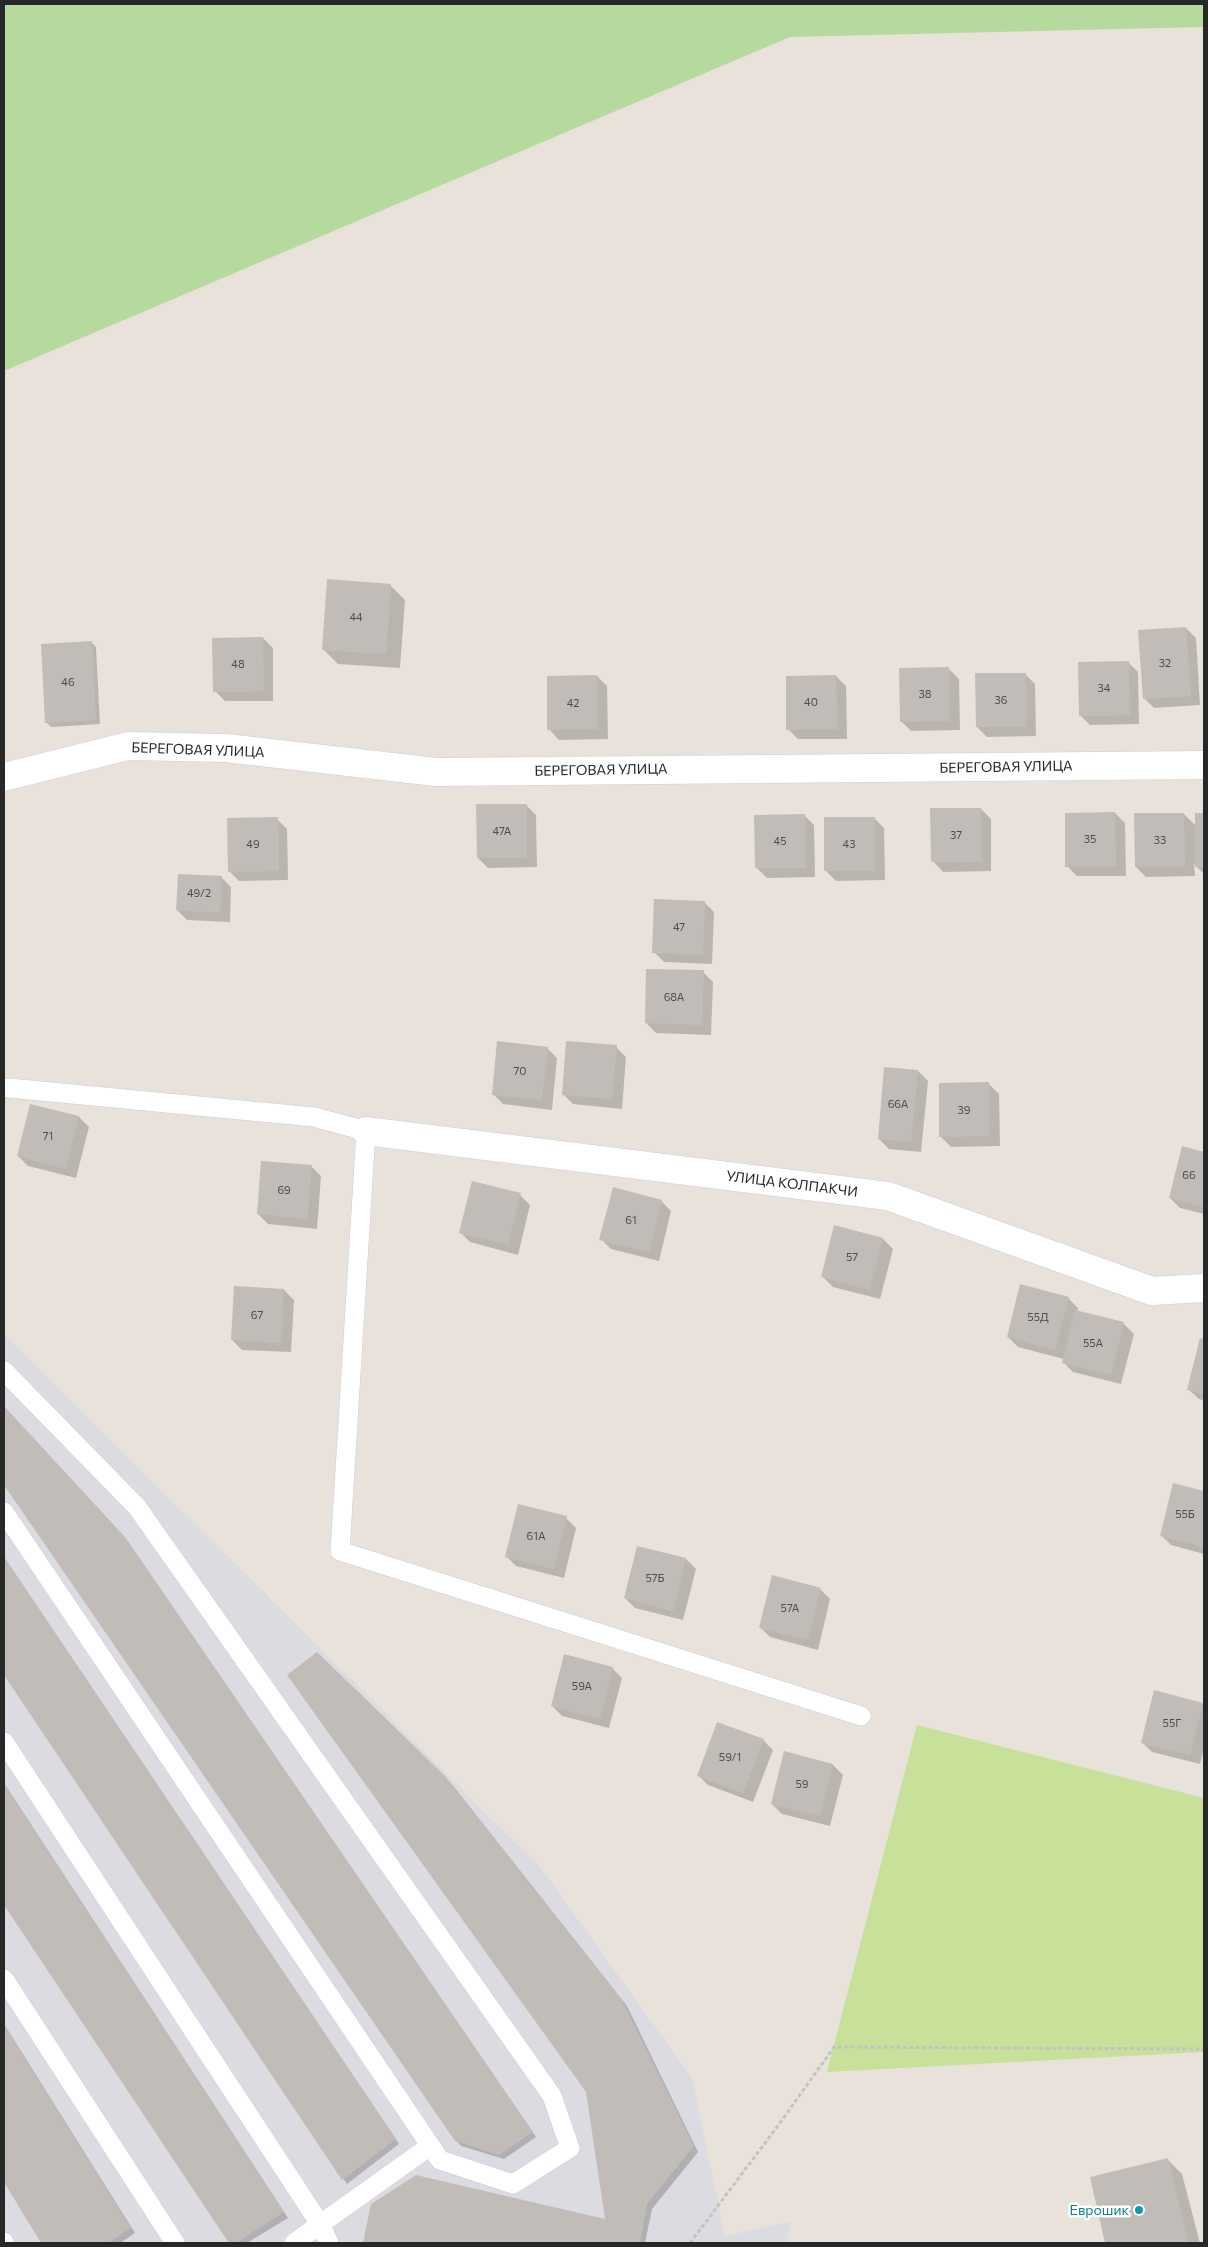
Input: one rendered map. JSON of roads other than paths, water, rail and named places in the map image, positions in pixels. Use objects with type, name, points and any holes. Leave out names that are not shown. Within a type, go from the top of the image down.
[{"type":"street","name":"БЕРЕГОВАЯ УЛИЦА","points":[[4,777],[128,746],[226,748],[436,772],[1204,765]]},
{"type":"street","name":"УЛИЦА КОЛПАКЧИ","points":[[366,1131],[888,1196],[1152,1291],[1204,1288]]},
{"type":"lane","points":[[9,1088],[314,1117],[366,1131],[340,1551],[862,1716]]},
{"type":"lane","points":[[4,1371],[137,1507],[552,2096],[570,2148],[513,2184],[440,2160],[4,1512]]},
{"type":"lane","points":[[4,1742],[320,2224],[329,2243]]},
{"type":"lane","points":[[4,1979],[175,2243]]},
{"type":"lane","points":[[294,2243],[430,2146]]},
{"type":"place","name":"Еврошик","points":[[1139,2210]]}]
